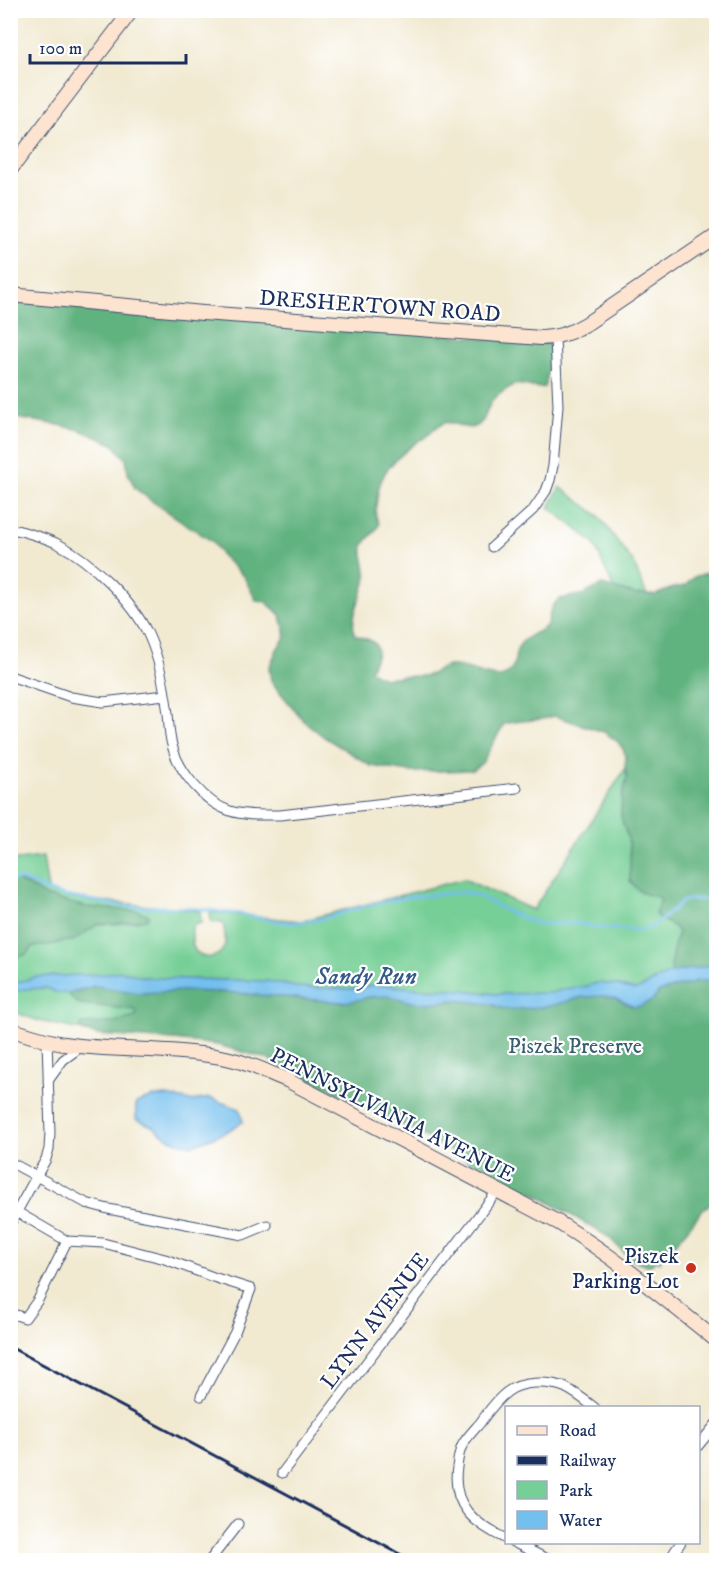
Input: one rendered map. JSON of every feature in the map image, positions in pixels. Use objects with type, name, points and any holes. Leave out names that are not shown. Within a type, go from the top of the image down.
[{"type":"street","points":[[10,170],[132,10]]},
{"type":"street","name":"DRESHERTOWN ROAD","points":[[10,295],[203,313],[555,338],[571,333],[586,324],[717,236]]},
{"type":"street","points":[[492,547],[533,510],[546,491],[550,480],[558,406],[555,338]]},
{"type":"street","points":[[10,529],[59,545],[98,571],[127,602],[147,632],[160,666],[172,746],[195,786],[211,802],[230,811],[254,815],[280,815],[517,788]]},
{"type":"street","points":[[10,676],[71,697],[103,702],[165,695]]},
{"type":"street","name":"PENNSYLVANIA AVENUE","points":[[10,1029],[47,1041],[82,1046],[167,1051],[228,1059],[287,1080],[498,1190],[591,1242],[717,1340]]},
{"type":"street","points":[[10,1224],[49,1149],[47,1041]]},
{"type":"street","points":[[48,1081],[63,1060],[82,1046]]},
{"type":"street","points":[[10,1162],[86,1203],[108,1209],[243,1235],[267,1225]]},
{"type":"street","name":"LYNN AVENUE","points":[[282,1473],[498,1190]]},
{"type":"street","points":[[17,1212],[67,1241],[103,1243],[165,1259],[251,1289],[235,1332],[201,1396]]},
{"type":"street","points":[[10,1313],[25,1318],[38,1300],[67,1241]]},
{"type":"street","points":[[505,1538],[487,1530],[467,1513],[459,1498],[456,1472],[463,1444],[497,1401],[513,1388],[541,1383],[563,1387],[593,1406]]},
{"type":"street","points":[[700,1445],[717,1424]]},
{"type":"street","points":[[210,1560],[238,1524]]},
{"type":"street","points":[[517,1544],[549,1560]]},
{"type":"street","points":[[669,1560],[680,1544]]},
{"type":"green space","points":[[10,301],[548,343],[552,353],[545,387],[514,385],[510,387],[492,401],[479,425],[467,428],[448,422],[444,423],[403,453],[386,472],[379,488],[376,509],[379,524],[363,547],[366,579],[355,614],[355,635],[376,645],[376,656],[370,670],[384,677],[425,676],[446,667],[455,666],[495,677],[502,676],[513,668],[517,649],[522,642],[545,627],[553,606],[560,599],[584,594],[602,585],[635,594],[655,595],[685,586],[694,577],[713,571],[716,567],[716,964],[672,973],[672,957],[678,931],[655,914],[661,900],[642,892],[630,881],[630,853],[621,813],[627,778],[626,757],[618,742],[604,732],[554,716],[513,722],[504,724],[482,763],[473,770],[410,772],[371,766],[324,737],[304,721],[271,680],[269,668],[277,649],[286,636],[280,615],[264,601],[256,600],[244,577],[222,556],[213,542],[135,488],[128,473],[126,459],[113,444],[80,430],[11,417]]},
{"type":"green space","name":"Piszek Preserve","points":[[560,487],[598,515],[633,562],[651,605],[716,583],[716,1187],[659,1262],[631,1242],[257,1049],[76,1029],[39,1021],[11,1011],[10,861],[43,857],[48,890],[69,898],[200,911],[201,923],[192,926],[192,941],[196,951],[205,957],[220,953],[225,943],[223,923],[211,922],[210,912],[301,921],[464,879],[533,910],[665,708],[594,543],[549,507]]},
{"type":"green space","points":[[11,878],[45,896],[86,907],[138,911],[149,915],[147,919],[98,924],[73,941],[33,947],[24,955],[11,959]]},
{"type":"green space","points":[[695,981],[716,981],[716,1201],[704,1208],[674,1246],[657,1257],[651,1265],[632,1260],[607,1236],[537,1195],[472,1163],[419,1133],[268,1059],[218,1045],[98,1035],[82,1031],[82,1024],[110,1023],[135,1017],[137,1014],[135,1010],[81,1004],[74,1001],[68,993],[96,986],[139,993],[225,992],[341,1002],[389,996],[412,1002],[456,1000],[491,1004],[505,1009],[519,1009],[550,1006],[583,997],[604,996],[615,998],[631,1006],[643,1005],[654,999],[659,992]]},
{"type":"water","points":[[716,964],[716,981],[696,981],[659,992],[652,1001],[634,1007],[615,998],[604,996],[583,997],[550,1006],[505,1009],[491,1004],[456,1000],[425,1003],[389,996],[341,1002],[225,992],[139,993],[96,986],[68,993],[58,993],[46,988],[10,992],[11,983],[35,977],[104,974],[120,971],[156,978],[268,981],[296,987],[315,988],[357,989],[372,985],[386,985],[497,994],[551,993],[597,983],[635,990],[671,973]]},
{"type":"water","points":[[167,1096],[191,1101],[210,1098],[240,1109],[243,1122],[226,1132],[193,1145],[180,1143],[136,1119],[136,1103],[152,1097]]},
{"type":"waterway","points":[[10,879],[22,880],[65,896],[122,906],[191,908],[291,923],[318,920],[368,905],[408,897],[464,892],[479,896],[508,912],[539,924],[576,923],[600,928],[644,930],[656,924],[683,901],[716,900]]},
{"type":"railway","points":[[10,1347],[411,1560]]},
{"type":"place","name":"Piszek Parking Lot","points":[[691,1268]]},
{"type":"water label","name":"Sandy Run","points":[[366,976]]}]
